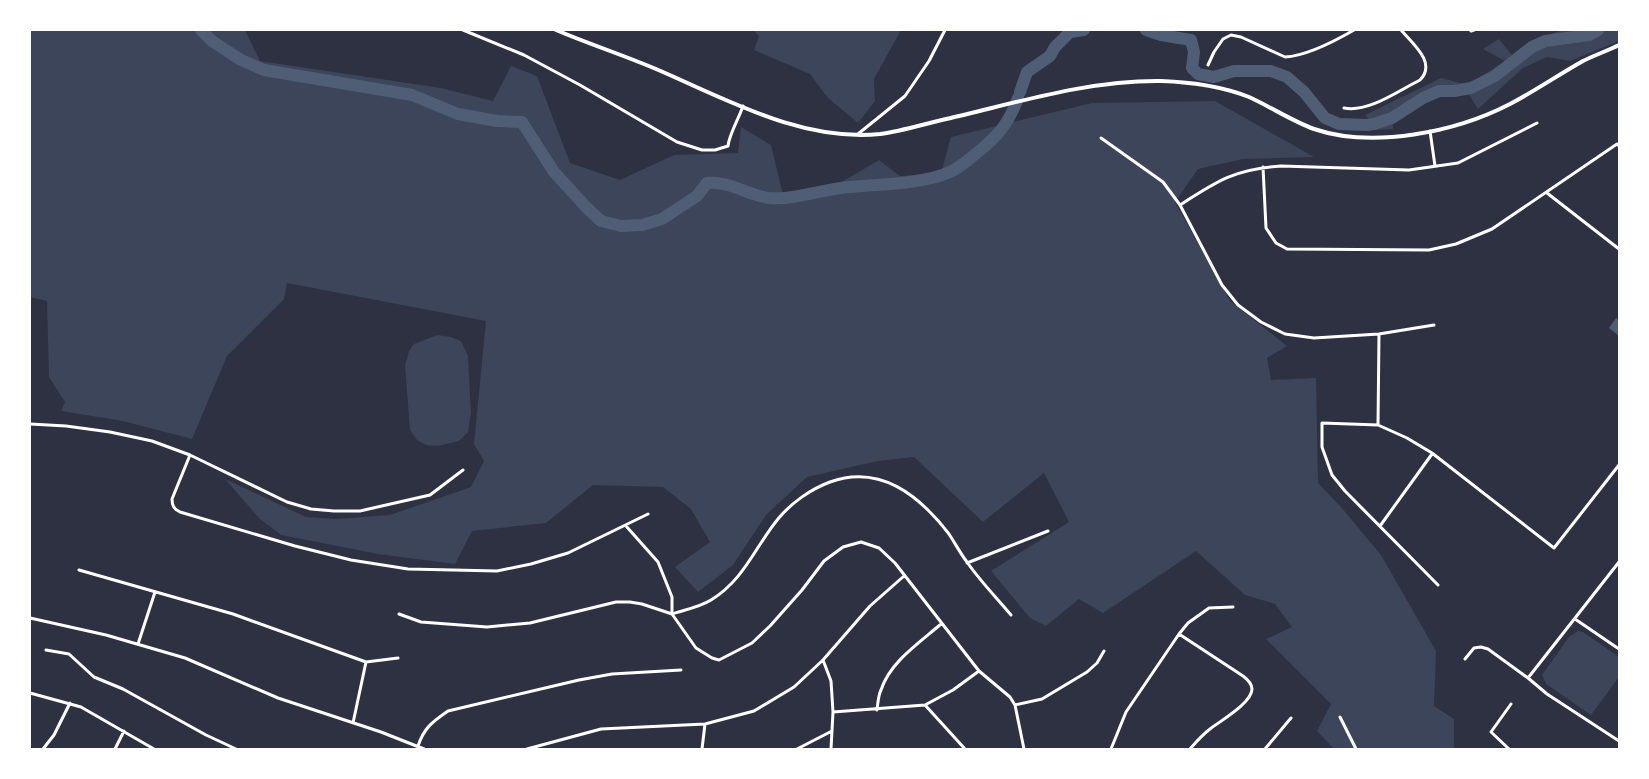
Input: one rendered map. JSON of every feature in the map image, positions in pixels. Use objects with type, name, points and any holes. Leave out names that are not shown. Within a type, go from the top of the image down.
[{"type":"street","points":[[463,30],[524,55],[580,85],[663,134],[692,148],[715,150],[728,146],[743,106]]},
{"type":"street","points":[[556,30],[782,121],[814,130],[858,134],[892,132],[1080,89],[1114,84],[1159,81],[1193,83],[1228,90],[1249,97],[1313,128],[1335,134],[1360,138],[1387,138],[1430,131],[1475,119],[1510,104],[1585,60],[1619,45]]},
{"type":"street","points":[[858,134],[904,96],[929,61],[945,30]]},
{"type":"street","points":[[1208,65],[1223,39],[1231,35],[1241,37],[1285,57],[1292,57],[1342,37],[1354,30]]},
{"type":"street","points":[[1344,108],[1353,110],[1365,108],[1420,80],[1424,76],[1426,69],[1425,59],[1401,30]]},
{"type":"street","points":[[1180,205],[1215,182],[1238,172],[1263,167],[1409,170],[1458,163],[1537,123]]},
{"type":"street","points":[[1430,131],[1435,166]]},
{"type":"street","points":[[1101,138],[1163,182],[1180,205],[1222,285],[1238,305],[1261,322],[1285,334],[1314,338],[1380,334],[1434,325]]},
{"type":"street","points":[[1263,167],[1266,228],[1276,243],[1287,250],[1429,250],[1456,244],[1492,229],[1618,144],[1619,146]]},
{"type":"street","points":[[1547,193],[1619,249]]},
{"type":"street","points":[[1378,425],[1380,334]]},
{"type":"street","points":[[1438,585],[1346,492],[1332,475],[1322,447],[1322,422],[1378,425],[1407,438],[1432,453],[1554,548],[1619,464]]},
{"type":"street","points":[[30,424],[110,432],[152,441],[190,455],[287,502],[311,509],[360,511],[430,494],[463,470]]},
{"type":"street","points":[[1380,526],[1432,453]]},
{"type":"street","points":[[190,455],[172,499],[172,505],[176,509],[192,516],[352,560],[408,569],[497,571],[532,564],[568,553],[648,514]]},
{"type":"street","points":[[399,614],[421,622],[487,627],[530,623],[616,602],[642,604],[672,614],[711,600],[741,575],[778,518],[800,499],[818,486],[837,480],[861,476],[885,480],[911,495],[933,514],[950,535],[967,563],[1011,615]]},
{"type":"street","points":[[626,526],[658,562],[672,596],[672,614],[696,648],[719,660],[752,642],[770,626],[802,590],[824,561],[843,547],[861,542],[879,548],[895,563],[978,671],[1010,696],[1015,705],[1024,749]]},
{"type":"street","points":[[967,563],[1048,531]]},
{"type":"street","points":[[1528,678],[1619,562]]},
{"type":"street","points":[[79,570],[233,614],[366,662],[398,658]]},
{"type":"street","points":[[527,749],[601,729],[705,724],[754,711],[794,687],[823,660],[870,606],[904,576]]},
{"type":"street","points":[[138,644],[155,592]]},
{"type":"street","points":[[1111,749],[1126,712],[1178,634],[1188,623],[1209,608],[1233,607]]},
{"type":"street","points":[[30,618],[106,635],[185,658],[278,698],[424,749]]},
{"type":"street","points":[[1575,619],[1619,649]]},
{"type":"street","points":[[877,710],[880,692],[887,676],[898,662],[941,624]]},
{"type":"street","points":[[1178,634],[1243,676],[1250,682],[1252,688],[1250,696],[1240,706],[1205,733],[1190,749]]},
{"type":"street","points":[[1465,659],[1474,648],[1488,649],[1547,694],[1619,742]]},
{"type":"street","points":[[46,650],[69,654],[94,677],[140,697],[206,735],[236,749]]},
{"type":"street","points":[[1015,705],[1042,698],[1088,672],[1097,663],[1104,651]]},
{"type":"street","points":[[823,660],[831,681],[833,712],[831,749]]},
{"type":"street","points":[[353,723],[366,662]]},
{"type":"street","points":[[418,746],[422,733],[432,722],[448,711],[612,674],[681,670]]},
{"type":"street","points":[[833,712],[925,705],[953,690],[978,671]]},
{"type":"street","points":[[30,693],[82,707],[154,749]]},
{"type":"street","points":[[43,749],[54,735],[70,703]]},
{"type":"street","points":[[1509,749],[1491,732],[1512,704]]},
{"type":"street","points":[[925,705],[965,749]]},
{"type":"street","points":[[1340,717],[1356,749]]},
{"type":"street","points":[[1265,749],[1291,718]]},
{"type":"street","points":[[702,749],[705,724]]},
{"type":"street","points":[[115,749],[124,731]]},
{"type":"street","points":[[797,749],[833,731]]},
{"type":"shaded area","points":[[30,30],[245,30],[260,61],[441,88],[493,101],[511,66],[537,76],[570,163],[620,180],[674,155],[738,153],[741,127],[771,145],[784,199],[816,197],[879,160],[900,176],[941,173],[951,137],[1092,103],[1215,101],[1314,157],[1243,159],[1198,169],[1175,202],[1230,301],[1287,346],[1267,358],[1271,380],[1316,378],[1318,483],[1341,507],[1381,555],[1436,651],[1434,706],[1454,719],[1454,749],[1334,749],[1317,731],[1331,704],[1266,639],[1292,627],[1275,604],[1245,595],[1196,551],[1103,613],[1079,599],[1046,626],[1030,618],[991,571],[1069,522],[1044,473],[983,522],[914,457],[878,461],[807,477],[766,515],[733,565],[698,592],[675,567],[710,542],[691,509],[663,487],[593,485],[546,523],[472,531],[455,564],[378,554],[281,535],[259,518],[225,479],[306,517],[336,519],[390,515],[471,487],[484,461],[474,444],[486,321],[287,283],[284,299],[227,356],[192,439],[123,421],[61,411],[65,402],[49,377],[47,301],[30,297]]},
{"type":"shaded area","points":[[753,30],[901,30],[874,79],[875,101],[858,123],[828,98],[810,74],[754,50],[759,36]]},
{"type":"shaded area","points":[[1563,30],[1619,30],[1619,41],[1570,61],[1547,57],[1523,68],[1478,109],[1468,93],[1438,97],[1392,113],[1393,129],[1376,130],[1365,115],[1441,78],[1468,85],[1505,61],[1483,49],[1499,39],[1512,55],[1530,41]]},
{"type":"shaded area","points":[[1616,318],[1619,320],[1619,336],[1609,328]]},
{"type":"shaded area","points":[[437,335],[461,341],[468,356],[471,413],[468,432],[459,441],[438,446],[426,445],[417,440],[410,430],[405,365],[409,351],[414,344]]},
{"type":"shaded area","points":[[1578,631],[1583,632],[1619,657],[1619,677],[1591,715],[1546,684],[1542,675],[1569,637]]},
{"type":"waterway","points":[[201,30],[212,41],[241,60],[264,70],[412,95],[458,114],[497,121],[522,122],[554,172],[587,208],[601,221],[621,226],[642,225],[662,219],[697,196],[707,183],[724,184],[761,196],[778,198],[796,197],[841,188],[911,182],[938,176],[958,168],[991,140],[1007,122],[1018,98]]},
{"type":"waterway","points":[[1020,92],[1027,72],[1050,56],[1055,47],[1070,32],[1084,30]]},
{"type":"waterway","points":[[1146,30],[1161,35],[1191,40],[1194,52],[1192,68],[1198,74],[1214,77],[1234,71],[1271,71],[1287,77],[1304,92],[1325,118],[1339,124],[1367,125],[1392,118],[1423,98],[1439,91],[1471,88],[1495,76],[1532,47],[1545,41],[1589,35],[1598,30]]},
{"type":"waterway","points":[[1018,98],[1020,92]]}]
